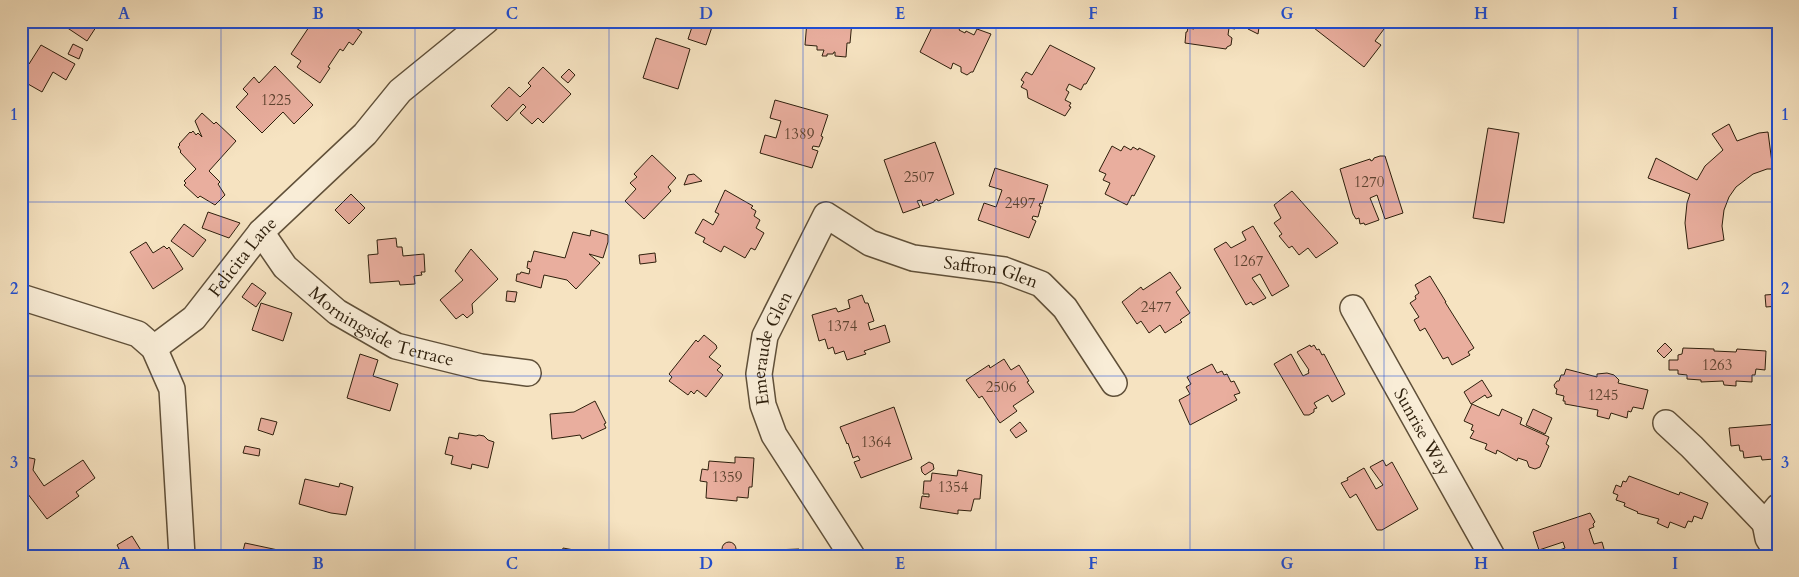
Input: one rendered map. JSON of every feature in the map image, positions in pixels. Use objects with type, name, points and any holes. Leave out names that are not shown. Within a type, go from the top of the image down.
[{"type":"street","name":"Felicita Lane","points":[[154,348],[194,318],[261,232],[365,134],[400,91],[486,21]]},
{"type":"street","name":"Saffron Glen","points":[[826,216],[870,243],[914,258],[1004,270],[1041,284],[1065,308],[1114,384]]},
{"type":"street","name":"Emeraude Glen","points":[[826,216],[765,336],[759,374],[763,406],[774,435],[852,556]]},
{"type":"street","name":"Morningside Terrace","points":[[261,232],[285,267],[338,312],[396,346],[482,367],[528,373]]},
{"type":"street","points":[[21,297],[138,334],[154,348],[172,389],[182,556]]},
{"type":"street","name":"Sunrise Way","points":[[1353,308],[1492,556]]},
{"type":"street","points":[[1666,423],[1772,515],[1768,538],[1778,554]]},
{"type":"building","points":[[57,21],[100,21],[87,41]]},
{"type":"building","points":[[313,21],[352,21],[350,24],[362,32],[353,45],[349,42],[343,51],[340,49],[320,83],[297,67],[301,61],[291,54]]},
{"type":"building","points":[[694,21],[714,21],[706,45],[688,39]]},
{"type":"building","points":[[807,21],[852,21],[850,43],[847,43],[846,57],[835,56],[835,52],[822,56],[824,50],[817,50],[817,46],[805,45]]},
{"type":"building","points":[[935,21],[964,21],[959,30],[965,33],[966,31],[974,35],[977,29],[991,34],[973,72],[967,75],[961,72],[961,67],[953,63],[951,69],[920,52]]},
{"type":"building","points":[[1195,21],[1236,21],[1235,29],[1229,28],[1228,35],[1232,38],[1231,45],[1226,49],[1185,43],[1186,32],[1188,28],[1194,29]]},
{"type":"building","points":[[1249,21],[1260,21],[1258,34],[1248,29]]},
{"type":"building","points":[[1305,21],[1375,21],[1384,29],[1375,41],[1381,45],[1364,67]]},
{"type":"building","points":[[656,38],[690,49],[678,89],[643,78]]},
{"type":"building","points":[[73,44],[83,49],[79,59],[68,54]]},
{"type":"building","points":[[41,45],[75,64],[66,80],[53,72],[42,92],[21,80],[22,60],[29,64]]},
{"type":"building","points":[[1050,45],[1095,68],[1081,90],[1069,84],[1066,90],[1069,92],[1065,100],[1071,103],[1069,106],[1071,107],[1065,116],[1028,98],[1027,90],[1021,87],[1024,82],[1021,80],[1026,72],[1032,75]]},
{"type":"building","points":[[275,66],[313,105],[294,124],[283,112],[262,133],[236,107],[248,94],[243,89],[254,77],[259,83]]},
{"type":"building","points":[[543,67],[571,94],[543,123],[538,118],[532,124],[520,113],[526,107],[523,104],[507,121],[491,106],[509,87],[520,97],[531,86],[528,83]]},
{"type":"building","points":[[569,69],[575,75],[568,83],[561,77]]},
{"type":"building","points":[[775,100],[828,115],[819,147],[813,146],[812,149],[818,151],[812,168],[760,153],[765,135],[776,138],[781,121],[770,118]]},
{"type":"building","points":[[202,113],[214,124],[216,122],[236,141],[209,171],[220,182],[218,184],[225,195],[215,205],[200,196],[198,198],[184,185],[186,183],[184,181],[196,169],[180,152],[178,147],[190,132],[193,131],[196,135],[198,133],[202,137],[195,121]]},
{"type":"building","points":[[1729,124],[1737,141],[1759,133],[1768,132],[1772,163],[1778,162],[1778,169],[1767,169],[1753,174],[1736,187],[1729,197],[1724,210],[1722,226],[1724,240],[1688,249],[1685,223],[1690,194],[1648,178],[1656,158],[1697,180],[1705,166],[1723,150],[1712,134]]},
{"type":"building","points":[[1488,128],[1519,133],[1504,223],[1473,218]]},
{"type":"building","points":[[935,142],[954,194],[923,206],[921,200],[917,201],[920,207],[903,213],[884,160]]},
{"type":"building","points":[[1112,146],[1121,151],[1124,146],[1131,150],[1133,147],[1138,150],[1139,148],[1155,156],[1134,196],[1132,195],[1127,205],[1105,194],[1110,183],[1103,180],[1106,174],[1099,171]]},
{"type":"building","points":[[652,155],[676,178],[668,187],[671,191],[644,219],[625,201],[636,189],[630,183],[637,177],[634,174]]},
{"type":"building","points":[[1380,156],[1385,156],[1403,213],[1385,219],[1377,195],[1370,198],[1379,220],[1365,225],[1364,223],[1360,224],[1359,218],[1356,219],[1353,214],[1340,169],[1370,159],[1371,161]]},
{"type":"building","points":[[995,168],[1048,185],[1042,204],[1040,203],[1039,206],[1041,206],[1038,217],[1033,216],[1032,219],[1036,221],[1029,238],[978,220],[984,203],[996,207],[1002,190],[989,186]]},
{"type":"building","points":[[694,174],[702,181],[684,185],[688,175]]},
{"type":"building","points":[[725,190],[753,206],[751,208],[756,211],[754,216],[760,220],[756,228],[764,233],[755,250],[751,248],[745,258],[724,246],[721,252],[703,242],[705,238],[695,233],[703,219],[713,225],[719,214],[715,212]]},
{"type":"building","points":[[1292,191],[1338,243],[1316,258],[1308,248],[1299,255],[1292,246],[1289,248],[1279,236],[1282,234],[1274,223],[1281,218],[1274,205]]},
{"type":"building","points":[[351,194],[365,208],[349,224],[335,210]]},
{"type":"building","points":[[208,212],[240,223],[229,238],[202,228]]},
{"type":"building","points":[[184,224],[206,240],[193,257],[171,241]]},
{"type":"building","points":[[1253,226],[1289,286],[1272,296],[1260,274],[1252,278],[1266,298],[1253,305],[1251,302],[1246,305],[1214,249],[1226,242],[1231,248],[1246,240],[1242,232]]},
{"type":"building","points":[[591,230],[608,235],[608,242],[603,258],[589,254],[600,263],[576,289],[567,280],[544,275],[541,288],[516,281],[517,274],[521,272],[529,274],[530,269],[527,268],[528,261],[531,262],[534,251],[565,258],[573,232],[590,236]]},
{"type":"building","points":[[396,238],[397,247],[402,247],[403,256],[424,254],[425,272],[421,272],[422,275],[414,276],[415,284],[400,285],[399,281],[370,283],[368,255],[378,254],[377,240]]},
{"type":"building","points":[[146,242],[153,253],[164,246],[167,249],[169,247],[183,269],[153,289],[130,252]]},
{"type":"building","points":[[471,249],[498,279],[472,304],[473,313],[467,318],[463,314],[456,319],[440,300],[463,280],[455,271]]},
{"type":"building","points":[[655,253],[656,262],[640,264],[639,255]]},
{"type":"building","points":[[1170,272],[1181,288],[1176,292],[1190,313],[1180,320],[1182,322],[1165,333],[1160,325],[1149,333],[1141,321],[1137,324],[1122,302],[1141,287],[1143,290]]},
{"type":"building","points":[[1430,276],[1474,348],[1468,352],[1470,355],[1452,365],[1448,357],[1443,359],[1425,328],[1420,331],[1414,320],[1419,317],[1410,303],[1416,299],[1415,296],[1419,293],[1415,285]]},
{"type":"building","points":[[252,283],[266,293],[256,307],[242,297]]},
{"type":"building","points":[[507,291],[517,292],[515,302],[506,301]]},
{"type":"building","points":[[1778,294],[1778,306],[1766,307],[1765,295]]},
{"type":"building","points":[[862,295],[865,303],[868,303],[874,321],[868,323],[870,330],[885,325],[890,342],[864,351],[866,354],[847,360],[844,351],[835,354],[833,347],[828,349],[825,339],[819,341],[812,315],[836,308],[838,312],[850,308],[848,300]]},
{"type":"building","points":[[261,303],[292,313],[283,341],[252,330]]},
{"type":"building","points":[[704,335],[716,345],[717,348],[709,357],[721,366],[717,370],[723,375],[706,397],[697,390],[694,394],[691,391],[688,395],[669,381],[672,377],[669,374],[696,340],[698,342]]},
{"type":"building","points":[[1665,343],[1672,350],[1664,358],[1657,351]]},
{"type":"building","points":[[1310,345],[1311,347],[1314,345],[1322,355],[1324,354],[1345,394],[1332,402],[1328,395],[1314,403],[1317,408],[1314,409],[1314,412],[1304,415],[1274,364],[1291,354],[1303,376],[1309,373],[1297,352]]},
{"type":"building","points":[[1683,348],[1736,352],[1737,349],[1766,351],[1765,370],[1756,369],[1755,375],[1752,375],[1752,382],[1736,381],[1736,386],[1724,385],[1723,381],[1701,382],[1701,380],[1687,379],[1687,375],[1678,374],[1678,370],[1669,370],[1669,360],[1678,360],[1678,355],[1682,354]]},
{"type":"building","points":[[360,354],[378,360],[373,376],[398,384],[390,411],[347,398]]},
{"type":"building","points":[[1004,359],[1011,370],[1019,365],[1034,392],[1013,406],[1017,411],[1000,423],[982,396],[979,398],[966,380],[989,365],[990,368]]},
{"type":"building","points":[[1212,364],[1217,373],[1222,371],[1224,375],[1227,374],[1231,382],[1234,381],[1240,393],[1234,395],[1237,400],[1190,425],[1179,400],[1190,394],[1186,387],[1191,384],[1187,377]]},
{"type":"building","points":[[1566,369],[1597,377],[1597,374],[1607,373],[1614,375],[1619,380],[1618,383],[1648,390],[1643,409],[1633,407],[1631,412],[1628,411],[1627,418],[1611,413],[1609,419],[1597,416],[1598,410],[1565,404],[1565,401],[1563,401],[1564,396],[1556,394],[1557,389],[1554,385],[1559,381],[1561,375],[1564,375]]},
{"type":"building","points":[[1482,380],[1492,396],[1487,398],[1485,395],[1471,404],[1464,392]]},
{"type":"building","points":[[595,401],[606,423],[604,424],[606,428],[582,439],[580,435],[552,439],[550,414],[574,412]]},
{"type":"building","points":[[1472,404],[1499,416],[1502,409],[1522,418],[1520,424],[1549,437],[1546,444],[1549,446],[1540,467],[1535,469],[1529,467],[1527,461],[1518,458],[1517,461],[1497,450],[1496,454],[1485,449],[1487,444],[1470,438],[1474,431],[1471,430],[1473,425],[1464,421]]},
{"type":"building","points":[[894,407],[912,459],[861,478],[854,462],[860,460],[858,456],[853,458],[840,427]]},
{"type":"building","points":[[1533,409],[1552,418],[1545,434],[1526,425]]},
{"type":"building","points":[[261,418],[277,422],[273,435],[258,430]]},
{"type":"building","points":[[1020,422],[1027,431],[1016,438],[1010,430]]},
{"type":"building","points":[[1778,424],[1778,454],[1774,455],[1774,459],[1762,460],[1761,456],[1744,458],[1743,451],[1740,451],[1739,445],[1731,446],[1729,428]]},
{"type":"building","points":[[459,433],[484,436],[494,442],[488,468],[472,464],[471,469],[451,464],[453,456],[445,454],[449,437],[458,439]]},
{"type":"building","points":[[245,446],[260,449],[259,456],[243,453]]},
{"type":"building","points":[[21,456],[35,459],[33,470],[44,486],[83,460],[95,478],[76,492],[79,496],[47,519],[21,485]]},
{"type":"building","points":[[735,457],[754,458],[752,487],[749,487],[748,498],[737,497],[737,501],[706,498],[707,482],[700,481],[702,469],[708,470],[709,461],[735,463]]},
{"type":"building","points":[[1383,460],[1386,466],[1392,462],[1418,509],[1382,530],[1377,530],[1356,494],[1350,498],[1341,483],[1364,468],[1376,489],[1383,485],[1370,467]]},
{"type":"building","points":[[929,462],[933,464],[934,469],[925,475],[921,467]]},
{"type":"building","points":[[958,470],[982,475],[980,499],[974,499],[971,511],[958,510],[958,514],[920,508],[922,496],[929,497],[929,494],[923,494],[924,481],[931,481],[932,473],[957,476]]},
{"type":"building","points":[[1629,476],[1679,495],[1680,492],[1708,503],[1702,519],[1694,516],[1692,522],[1688,521],[1685,528],[1670,522],[1668,528],[1657,523],[1659,519],[1637,513],[1624,506],[1625,503],[1616,500],[1618,495],[1613,493],[1616,485],[1621,487],[1623,481],[1626,482]]},
{"type":"building","points":[[305,479],[339,487],[340,483],[353,487],[346,515],[299,504]]},
{"type":"building","points":[[1590,513],[1595,522],[1593,524],[1594,527],[1589,529],[1594,544],[1602,542],[1606,556],[1543,556],[1565,548],[1563,542],[1539,550],[1533,532]]},
{"type":"building","points":[[132,536],[142,552],[136,556],[107,556],[119,549],[117,545]]},
{"type":"building","points":[[729,542],[734,544],[736,549],[734,554],[729,556],[724,554],[722,549],[724,544]]},
{"type":"building","points":[[245,543],[278,550],[276,556],[246,556],[247,551],[243,551]]},
{"type":"building","points":[[563,548],[574,550],[573,556],[561,556]]},
{"type":"building","points":[[799,549],[799,556],[749,556],[748,551]]}]
